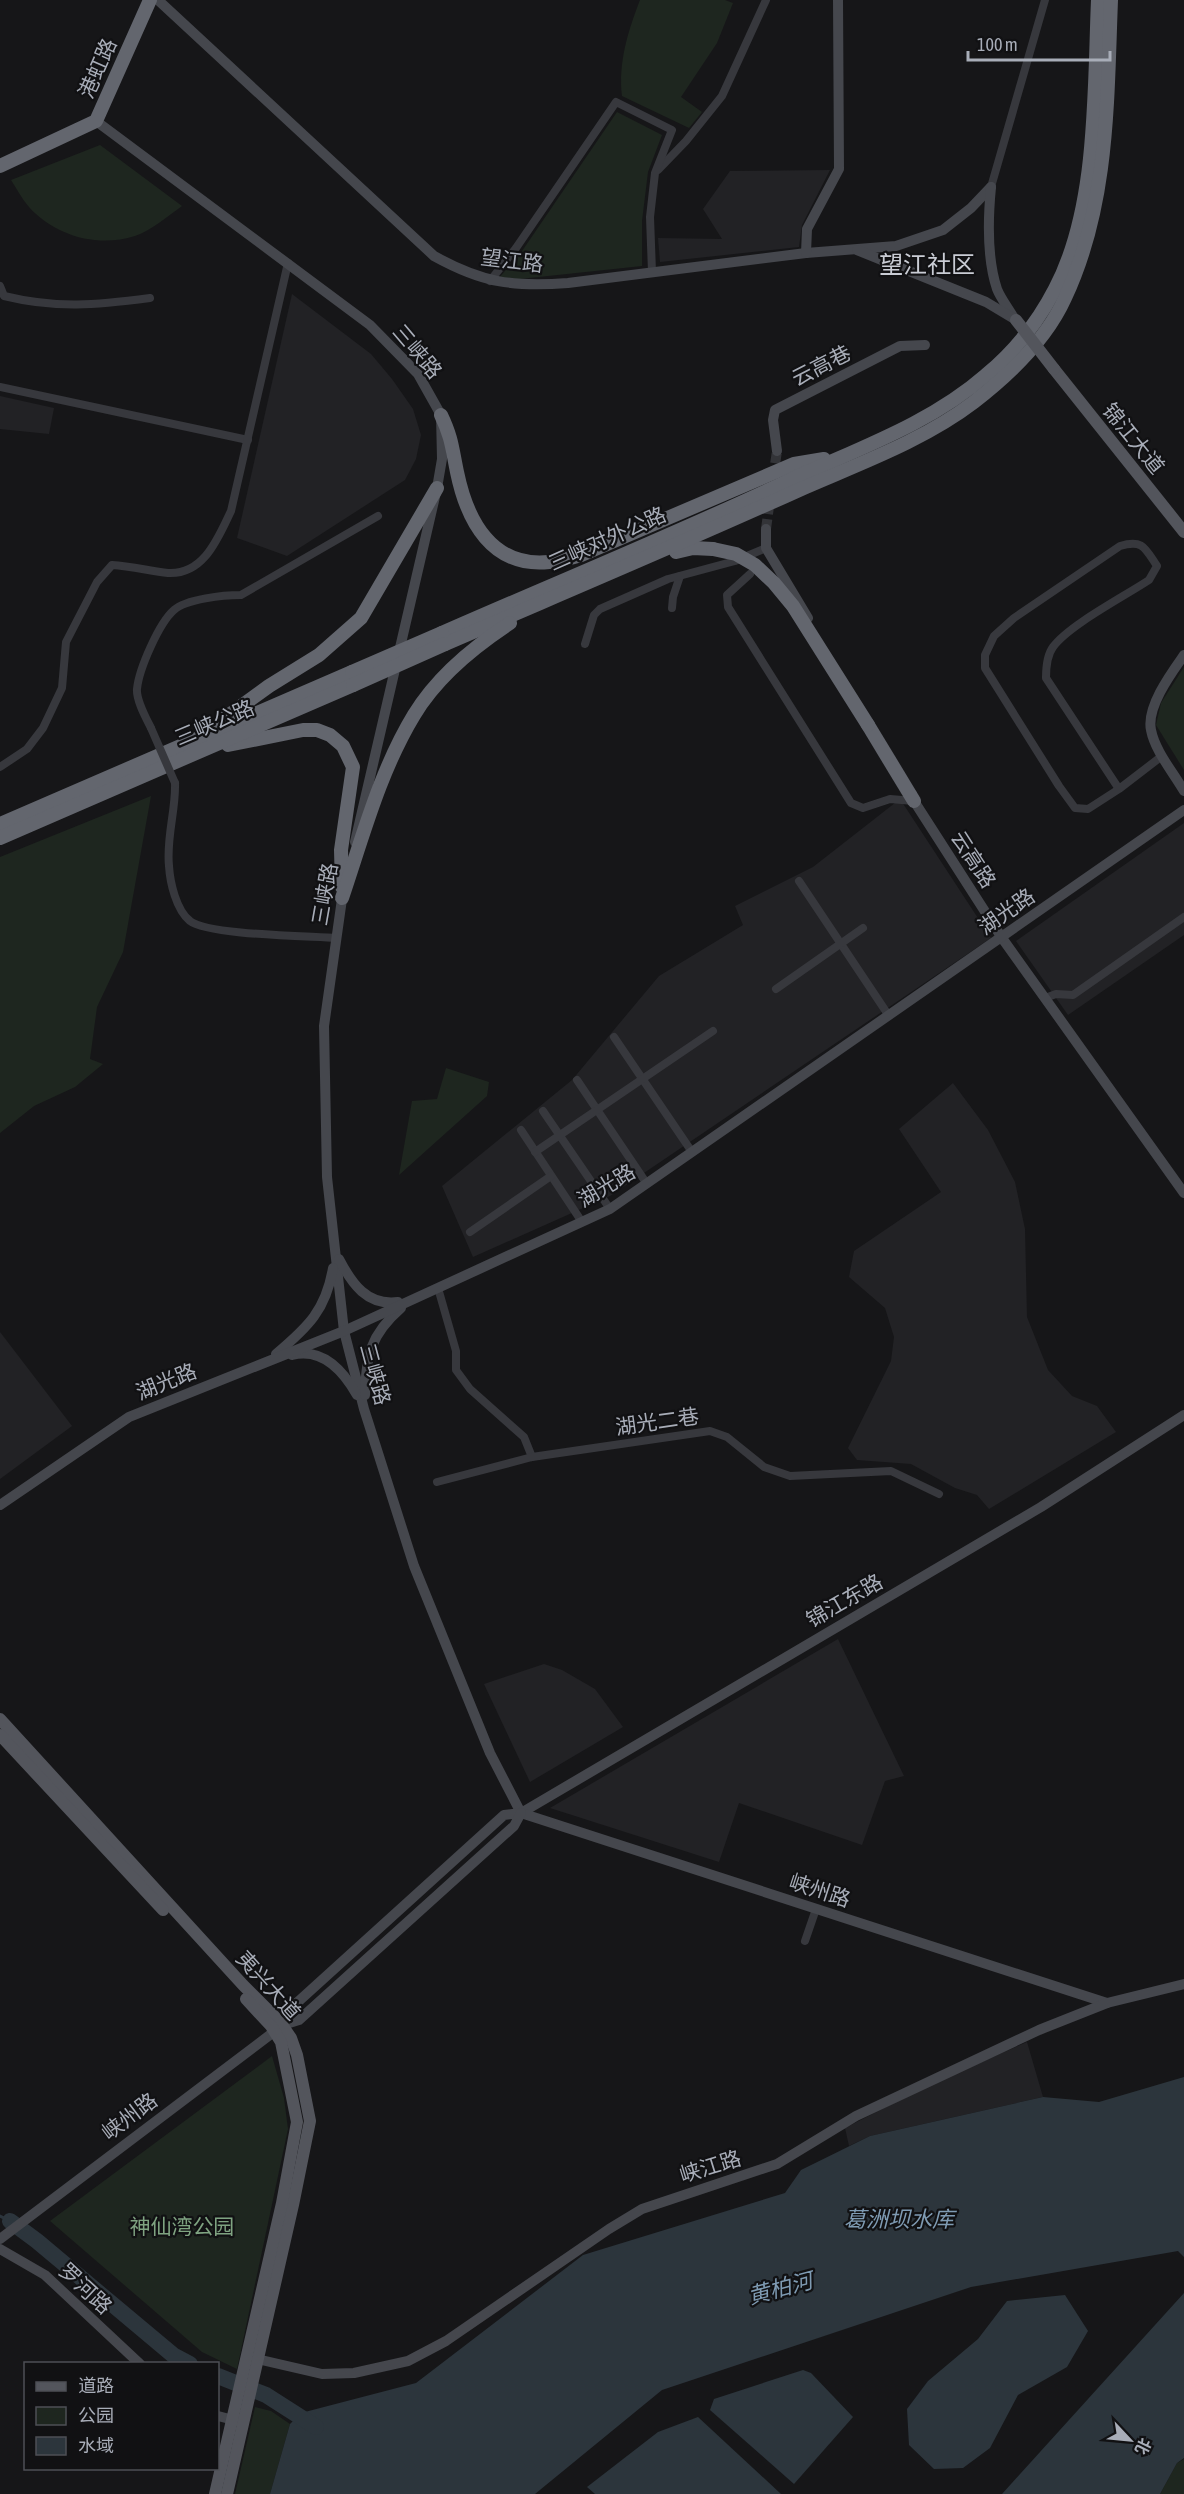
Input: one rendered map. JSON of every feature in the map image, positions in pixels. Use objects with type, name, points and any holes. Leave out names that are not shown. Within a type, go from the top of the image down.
[{"type":"highway","name":"港虹路","points":[[0,166],[96,121],[150,0]]},
{"type":"highway","name":"三峡对外公路","points":[[444,638],[918,421],[950,402],[986,376],[1014,349],[1036,322],[1056,287],[1074,240],[1086,193],[1098,0]]},
{"type":"highway","name":"三峡对外公路","points":[[444,638],[539,604],[901,444],[973,403],[1021,358],[1041,336],[1064,301],[1080,264],[1094,218],[1105,148],[1111,0]]},
{"type":"highway","points":[[441,415],[452,438],[458,473],[475,525],[495,548],[521,560],[535,562],[550,562],[581,555],[794,464],[840,457]]},
{"type":"highway","points":[[201,743],[269,686],[319,655],[361,618],[437,488]]},
{"type":"highway","points":[[651,556],[693,548],[712,549],[736,554],[755,565],[793,606],[914,801]]},
{"type":"highway","points":[[342,898],[378,790],[414,715],[439,683],[467,656],[496,632],[539,604]]},
{"type":"highway","name":"三峡公路","points":[[0,824],[201,743],[444,638]]},
{"type":"highway","points":[[201,743],[317,730],[330,735],[343,746],[353,767],[341,850],[342,898]]},
{"type":"highway","name":"三峡公路","points":[[0,838],[201,743]]},
{"type":"main road","name":"望江路","points":[[158,0],[434,256],[461,271],[490,281],[530,286],[806,253],[896,246],[943,230],[971,208],[991,186]]},
{"type":"main road","points":[[806,253],[807,229],[839,169],[838,0]]},
{"type":"main road","name":"三峡路","points":[[96,121],[370,325],[418,374],[441,415],[442,459],[437,488],[342,898],[336,938],[324,1026],[327,1177],[344,1331],[364,1409],[414,1566],[490,1753],[521,1813]]},
{"type":"main road","points":[[991,186],[988,214],[998,290],[1016,320]]},
{"type":"main road","points":[[971,208],[988,214]]},
{"type":"main road","points":[[856,250],[986,302],[1016,320]]},
{"type":"main road","name":"锦江大道","points":[[1016,320],[1184,532]]},
{"type":"main road","name":"云高巷","points":[[777,451],[773,420],[775,410],[900,346],[925,345]]},
{"type":"main road","points":[[766,528],[766,548]]},
{"type":"main road","name":"云高路","points":[[766,548],[907,780],[914,801],[1002,938],[1184,1193]]},
{"type":"main road","points":[[1184,654],[1162,687],[1150,729],[1162,756],[1184,791]]},
{"type":"main road","name":"湖光路","points":[[0,1505],[129,1417],[344,1331],[610,1209],[1184,810]]},
{"type":"main road","points":[[335,1252],[349,1278],[365,1296],[385,1304],[410,1300]]},
{"type":"main road","points":[[269,1361],[302,1332],[320,1311],[330,1287],[335,1252]]},
{"type":"main road","points":[[364,1409],[365,1370],[370,1346],[384,1323],[410,1300]]},
{"type":"main road","points":[[269,1361],[300,1353],[325,1358],[345,1375],[364,1409]]},
{"type":"main road","name":"锦江东路","points":[[521,1813],[1041,1507],[1184,1415]]},
{"type":"main road","name":"夷兴大道","points":[[0,1719],[279,2028]]},
{"type":"main road","name":"夷兴大道","points":[[0,1735],[291,2038],[297,2055],[310,2121],[293,2205],[251,2360],[238,2421],[227,2494]]},
{"type":"main road","name":"峡州路","points":[[0,2239],[279,2028],[299,2020],[514,1826],[521,1813],[1107,2003]]},
{"type":"main road","name":"峡江路","points":[[251,2360],[322,2374],[354,2373],[408,2361],[446,2341],[609,2229],[642,2209],[777,2164],[856,2116],[1040,2030],[1107,2003],[1184,1984]]},
{"type":"main road","name":"罗河路","points":[[0,2249],[45,2275],[138,2362]]},
{"type":"main road","points":[[219,2416],[238,2421]]},
{"type":"main road","name":"夷兴大道","points":[[215,2494],[238,2421]]},
{"type":"street","points":[[655,173],[686,141],[722,96],[766,0]]},
{"type":"street","points":[[991,186],[1045,0]]},
{"type":"street","points":[[490,281],[516,248],[616,102],[672,130],[655,173],[650,217],[652,272]]},
{"type":"street","points":[[0,767],[27,749],[43,728],[62,688],[66,642],[97,582],[112,565],[170,573],[197,566],[214,547],[231,512],[288,263]]},
{"type":"street","points":[[0,286],[4,296],[28,302],[68,306],[150,298]]},
{"type":"street","points":[[0,387],[248,440]]},
{"type":"street","points":[[336,938],[230,930],[202,926],[189,920],[173,893],[168,863],[175,783],[137,691],[145,663],[163,623],[175,609],[188,603],[216,597],[241,595],[378,516]]},
{"type":"street","points":[[1119,789],[1046,678],[1046,666],[1052,648],[1066,634],[1149,580],[1155,573],[1157,566],[1144,546],[1133,542],[1120,546],[1014,618],[994,636],[985,655],[985,668],[1075,808],[1088,809],[1119,789],[1162,756]]},
{"type":"street","points":[[585,644],[596,612],[668,579],[735,561],[766,548]]},
{"type":"street","points":[[750,574],[728,595],[728,607],[851,803],[862,808],[890,799],[914,801]]},
{"type":"street","points":[[672,608],[680,576]]},
{"type":"street","points":[[799,881],[889,1016]]},
{"type":"street","points":[[1045,998],[1056,994],[1073,995],[1184,917]]},
{"type":"street","points":[[776,989],[863,928]]},
{"type":"street","points":[[535,1152],[713,1031]]},
{"type":"street","points":[[614,1037],[692,1152]]},
{"type":"street","points":[[577,1080],[647,1184]]},
{"type":"street","points":[[543,1111],[610,1209]]},
{"type":"street","points":[[521,1130],[582,1222]]},
{"type":"street","points":[[470,1232],[551,1176]]},
{"type":"street","points":[[438,1288],[456,1351],[456,1370],[470,1389],[524,1437],[532,1457]]},
{"type":"street","name":"湖光二巷","points":[[437,1482],[532,1457],[710,1431],[727,1437],[764,1467],[790,1476],[891,1471],[939,1494]]},
{"type":"street","points":[[805,1941],[816,1909]]},
{"type":"shaded area","points":[[830,170],[802,225],[799,247],[660,262],[658,238],[722,239],[703,209],[730,171]]},
{"type":"shaded area","points":[[292,294],[371,354],[413,409],[421,435],[416,459],[405,480],[287,556],[237,538]]},
{"type":"shaded area","points":[[0,396],[54,408],[49,434],[0,429]]},
{"type":"shaded area","points":[[900,799],[991,938],[610,1196],[473,1257],[442,1186],[572,1080],[659,976],[743,925],[735,906],[813,867]]},
{"type":"shaded area","points":[[1184,823],[1184,935],[1068,1015],[1016,941]]},
{"type":"shaded area","points":[[953,1083],[988,1130],[1015,1182],[1025,1229],[1027,1317],[1048,1370],[1072,1396],[1097,1406],[1116,1432],[989,1509],[977,1495],[955,1488],[911,1464],[857,1460],[848,1448],[891,1361],[894,1337],[885,1308],[849,1277],[854,1251],[941,1192],[899,1129]]},
{"type":"shaded area","points":[[0,1332],[72,1426],[0,1479]]},
{"type":"shaded area","points":[[838,1639],[904,1776],[885,1781],[862,1845],[739,1803],[719,1862],[550,1808]]},
{"type":"shaded area","points":[[544,1664],[562,1670],[595,1689],[623,1727],[530,1782],[484,1684]]},
{"type":"shaded area","points":[[1027,2042],[1043,2097],[870,2136],[849,2146],[845,2128],[927,2086]]},
{"type":"green space","points":[[640,0],[725,0],[733,3],[717,43],[681,97],[702,112],[689,128],[622,96],[621,71],[625,47]]},
{"type":"green space","points":[[617,112],[662,135],[648,172],[642,221],[642,266],[501,281],[498,279],[520,254]]},
{"type":"green space","points":[[100,145],[182,206],[154,227],[135,236],[106,241],[92,240],[64,232],[40,217],[26,204],[11,180]]},
{"type":"green space","points":[[1184,667],[1184,770],[1156,725],[1161,703]]},
{"type":"green space","points":[[151,796],[123,952],[97,1007],[90,1059],[103,1064],[75,1087],[34,1106],[0,1133],[0,857]]},
{"type":"green space","points":[[446,1068],[489,1082],[487,1096],[399,1175],[412,1101],[437,1099]]},
{"type":"green space","name":"神仙湾公园","points":[[272,2056],[284,2098],[288,2129],[237,2369],[202,2352],[50,2221]]},
{"type":"green space","points":[[255,2407],[271,2411],[290,2424],[270,2494],[235,2494]]},
{"type":"green space","points":[[1184,2459],[1184,2494],[1160,2494],[1177,2463]]},
{"type":"water","name":"葛洲坝水库","points":[[1184,2077],[1184,2257],[1178,2251],[971,2287],[662,2390],[535,2494],[270,2494],[290,2424],[301,2413],[416,2383],[583,2255],[785,2193],[801,2170],[870,2136],[1043,2097],[1099,2102]]},
{"type":"water","points":[[1184,2293],[1184,2458],[1177,2463],[1160,2494],[1002,2494]]},
{"type":"water","points":[[1065,2295],[1088,2331],[1067,2367],[1018,2395],[990,2448],[963,2468],[934,2469],[909,2445],[907,2409],[928,2381],[978,2339],[1007,2301]]},
{"type":"water","points":[[803,2370],[811,2373],[853,2417],[794,2484],[710,2410],[714,2399]]},
{"type":"water","points":[[698,2417],[781,2494],[595,2494],[587,2487],[658,2432]]},
{"type":"waterway","points":[[0,2216],[10,2221]]},
{"type":"waterway","points":[[10,2221],[173,2355],[186,2362]]},
{"type":"waterway","points":[[219,2376],[266,2395],[316,2427]]},
{"type":"tunnel","points":[[773,478],[777,451]]},
{"type":"tunnel","points":[[766,529],[770,499]]},
{"type":"district","name":"望江社区","points":[[927,264]]},
{"type":"water label","name":"黄柏河","points":[[780,2288]]}]
